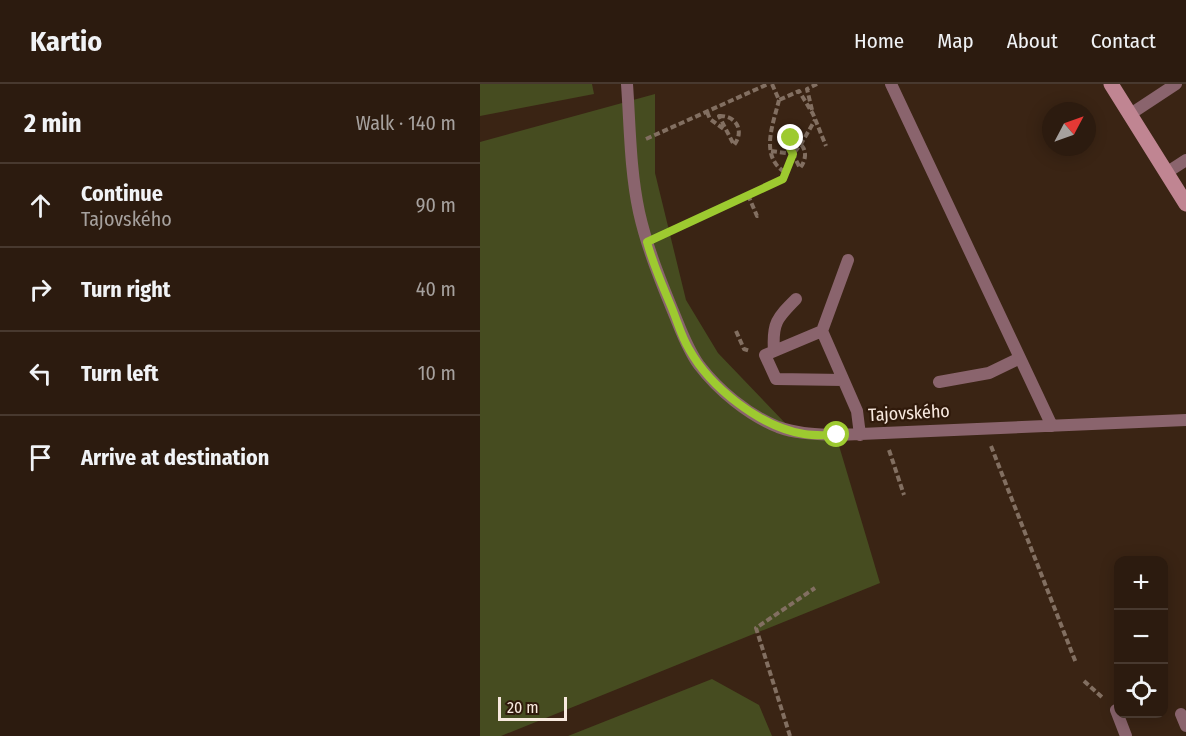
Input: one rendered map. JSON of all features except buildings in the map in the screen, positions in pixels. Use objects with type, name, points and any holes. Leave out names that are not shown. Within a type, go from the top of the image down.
[{"type":"main road","points":[[1111,84],[1186,204]]},
{"type":"lane","name":"Tajovského","points":[[627,84],[633,168],[639,211],[660,280],[688,348],[700,366],[716,384],[751,413],[778,427],[804,434],[860,435],[1186,420]]},
{"type":"lane","points":[[891,84],[1052,426]]},
{"type":"lane","points":[[1129,115],[1173,85]]},
{"type":"lane","points":[[1166,173],[1186,160]]},
{"type":"lane","points":[[848,260],[822,331],[857,411],[860,435]]},
{"type":"lane","points":[[774,351],[773,334],[777,318],[796,299]]},
{"type":"lane","points":[[822,331],[765,355],[776,379],[843,380]]},
{"type":"lane","points":[[939,382],[989,373],[1020,357]]},
{"type":"lane","points":[[1119,718],[1126,736]]},
{"type":"path","points":[[666,130],[770,84],[779,100],[768,143],[773,162],[786,173]]},
{"type":"path","points":[[817,84],[807,89],[813,114],[826,146]]},
{"type":"path","points":[[779,100],[799,91],[813,114]]},
{"type":"path","points":[[707,112],[710,119],[727,131],[734,145],[739,136],[738,126],[730,117],[719,116],[727,131]]},
{"type":"path","points":[[647,242],[783,179],[793,154],[815,120]]},
{"type":"path","points":[[791,138],[801,144],[806,159],[800,168],[785,139],[791,138]]},
{"type":"path","points":[[771,151],[793,154]]},
{"type":"path","points":[[748,195],[757,216],[760,215]]},
{"type":"path","points":[[736,331],[744,349]]},
{"type":"path","points":[[985,429],[1076,663]]},
{"type":"path","points":[[883,434],[904,495]]},
{"type":"path","points":[[789,736],[756,628],[815,588]]},
{"type":"path","points":[[1084,681],[1114,708]]},
{"type":"green space","points":[[480,84],[592,84],[594,94],[480,116]]},
{"type":"green space","points":[[655,94],[655,173],[686,300],[718,353],[786,424],[837,439],[880,583],[501,736],[480,736],[480,142]]},
{"type":"green space","points":[[712,679],[759,705],[772,736],[568,736]]},
{"type":"route","points":[[791,138],[785,139],[793,154],[783,179],[647,242],[688,348],[716,384],[751,413],[778,427],[804,434],[837,435]]}]
